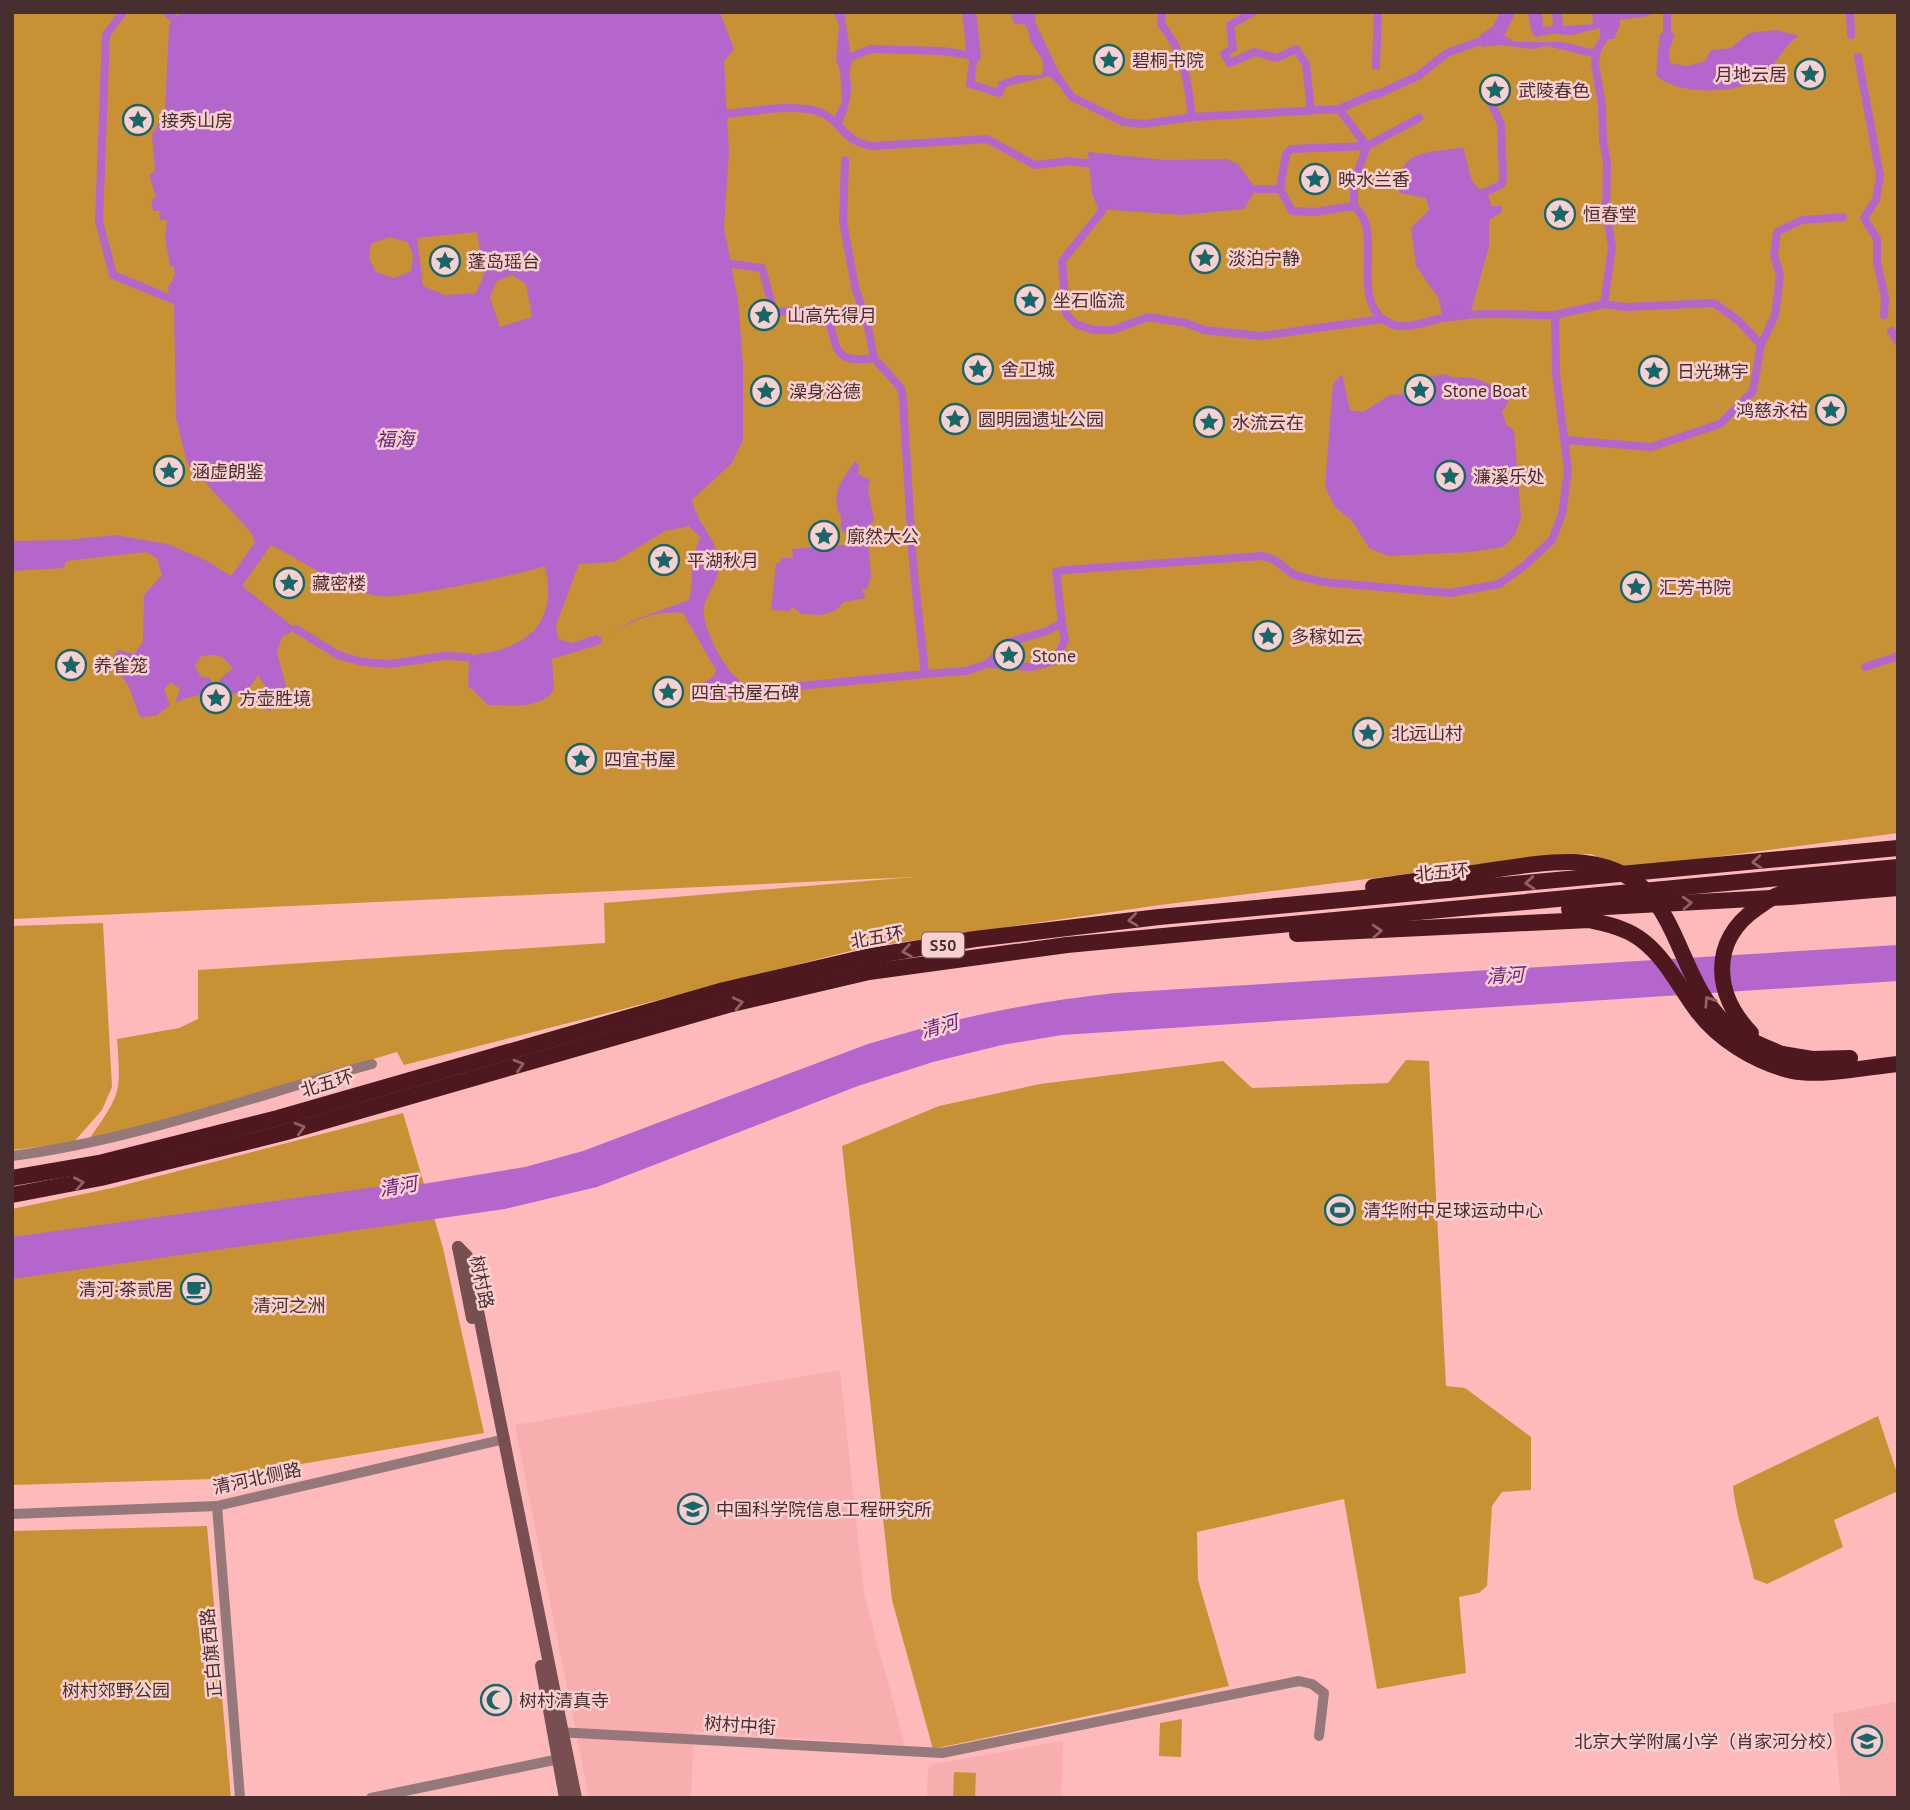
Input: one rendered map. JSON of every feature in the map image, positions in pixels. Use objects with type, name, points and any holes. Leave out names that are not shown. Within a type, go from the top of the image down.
[{"type":"highway","name":"北五环","points":[[12,1178],[99,1163],[265,1121],[711,994],[866,957],[975,939],[1159,917],[1898,846]]},
{"type":"highway","points":[[1159,917],[1572,862],[1601,866],[1638,885],[1670,921],[1700,986],[1726,1024],[1748,1040],[1782,1054],[1836,1060],[1898,1053]]},
{"type":"highway","name":"北五环","points":[[12,1195],[101,1178],[283,1133],[728,1005],[869,972],[1041,948],[1898,867]]},
{"type":"highway","points":[[1782,1054],[1752,1034],[1727,1000],[1721,978],[1723,958],[1731,934],[1749,914],[1776,895],[1804,888],[1898,879]]},
{"type":"highway","points":[[1398,916],[1649,906],[1898,888]]},
{"type":"highway","points":[[1161,936],[1341,933],[1589,920],[1622,928],[1643,940],[1660,957],[1712,1028],[1731,1044],[1752,1055],[1792,1071],[1898,1064]]},
{"type":"main road","name":"树村路","points":[[501,1440],[458,1247],[467,1256],[558,1732],[576,1798]]},
{"type":"main road","name":"树村路","points":[[558,1732],[565,1798]]},
{"type":"street","points":[[12,1156],[64,1149],[142,1130],[372,1065]]},
{"type":"street","name":"清河北侧路","points":[[12,1514],[217,1506],[501,1440]]},
{"type":"street","name":"正白旗西路","points":[[217,1506],[240,1798]]},
{"type":"street","name":"树村中街","points":[[558,1732],[925,1754],[1299,1681],[1312,1684],[1324,1693],[1319,1737]]},
{"type":"street","points":[[371,1798],[559,1759]]},
{"type":"shaded area","name":"中国科学院信息工程研究所","points":[[840,1370],[864,1594],[905,1746],[694,1731],[691,1798],[589,1798],[515,1425]]},
{"type":"shaded area","name":"北京大学附属小学（肖家河分校）","points":[[1898,1701],[1898,1798],[1841,1798],[1833,1714]]},
{"type":"shaded area","points":[[1063,1741],[1061,1798],[927,1798],[928,1769],[933,1764]]},
{"type":"green space","name":"圆明园遗址公园","points":[[12,12],[1898,12],[1898,833],[1630,868],[1590,854],[1534,858],[1160,905],[862,948],[404,1065],[397,1052],[177,1117],[90,1138],[117,1092],[117,1039],[179,1028],[198,1019],[198,970],[605,943],[604,903],[914,877],[12,919]]},
{"type":"green space","points":[[103,923],[112,1087],[102,1110],[73,1143],[12,1150],[12,926]]},
{"type":"green space","points":[[1406,1060],[1429,1061],[1446,1386],[1465,1388],[1531,1437],[1531,1490],[1502,1492],[1492,1506],[1487,1586],[1479,1593],[1459,1597],[1466,1673],[1377,1689],[1344,1499],[1197,1532],[1198,1580],[1229,1686],[933,1749],[892,1600],[842,1146],[939,1106],[1040,1084],[1223,1061],[1252,1088],[1388,1083]]},
{"type":"green space","name":"清河之洲","points":[[403,1113],[443,1248],[484,1433],[213,1479],[12,1485],[12,1209],[112,1188]]},
{"type":"green space","points":[[1878,1416],[1898,1476],[1898,1491],[1834,1520],[1843,1547],[1767,1584],[1754,1579],[1733,1486]]},
{"type":"green space","name":"树村郊野公园","points":[[207,1526],[231,1798],[12,1798],[12,1531]]},
{"type":"green space","points":[[1182,1719],[1181,1757],[1159,1756],[1160,1723]]},
{"type":"green space","points":[[954,1772],[976,1773],[975,1798],[953,1798]]},
{"type":"water","name":"福海","points":[[181,12],[720,12],[734,49],[724,61],[729,152],[724,227],[738,301],[743,364],[743,440],[732,463],[692,500],[715,546],[719,563],[717,575],[707,597],[704,617],[711,639],[724,663],[746,684],[746,698],[700,697],[698,693],[702,684],[714,676],[716,670],[683,613],[672,613],[641,619],[602,638],[601,644],[552,659],[554,690],[541,701],[514,706],[488,705],[468,686],[469,657],[511,646],[534,630],[546,609],[548,582],[545,566],[433,590],[377,596],[336,581],[271,545],[242,586],[296,629],[282,637],[277,653],[286,686],[270,711],[261,707],[267,689],[258,675],[247,691],[229,695],[219,680],[233,668],[222,657],[210,655],[200,657],[195,666],[201,677],[210,678],[213,688],[175,703],[180,689],[171,682],[164,689],[170,705],[156,716],[140,717],[128,685],[110,662],[118,650],[134,654],[143,641],[144,595],[162,575],[157,558],[146,552],[66,561],[64,568],[12,571],[12,541],[66,540],[115,535],[168,544],[207,561],[231,576],[255,542],[250,531],[187,463],[176,418],[174,304],[170,303],[168,287],[175,275],[174,267],[170,266],[165,237],[167,220],[160,220],[159,211],[153,211],[151,199],[156,198],[149,174],[155,172],[152,135],[165,112],[169,25]],"holes":[[[477,232],[484,275],[476,293],[445,295],[423,286],[417,238]],[[389,237],[408,242],[413,256],[411,271],[394,278],[376,272],[369,258],[371,244]],[[512,275],[526,284],[532,317],[500,327],[490,297],[497,281]],[[689,526],[701,538],[694,553],[689,600],[631,621],[602,638],[596,635],[572,643],[558,639],[556,625],[579,564],[614,562],[665,531]]]},
{"type":"water","points":[[833,12],[844,12],[852,63],[850,101],[840,129],[833,120],[842,101],[840,71],[836,60],[839,25]]},
{"type":"water","points":[[1010,12],[1036,12],[1035,22],[1064,82],[1058,84],[1049,76],[1001,88],[997,82],[1019,75],[1041,75],[1043,70],[1041,58],[1025,25],[1014,23]]},
{"type":"water","points":[[1500,12],[1516,12],[1504,36],[1516,42],[1562,42],[1597,50],[1596,58],[1547,46],[1533,49],[1501,45],[1482,47],[1479,36],[1493,26]]},
{"type":"water","points":[[1528,12],[1542,12],[1543,27],[1553,26],[1552,12],[1562,12],[1563,26],[1593,24],[1592,13],[1572,12],[1619,12],[1620,25],[1614,39],[1600,39],[1600,28],[1572,35],[1551,34],[1536,37],[1531,31]]},
{"type":"water","points":[[1776,30],[1799,36],[1763,76],[1753,82],[1724,90],[1693,90],[1665,82],[1656,75],[1660,33],[1675,34],[1669,52],[1670,63],[1687,66],[1705,61],[1711,50],[1731,48],[1749,33]]},
{"type":"water","points":[[1463,147],[1472,181],[1480,190],[1486,187],[1491,206],[1502,206],[1501,213],[1489,220],[1489,246],[1469,319],[1443,322],[1439,299],[1416,266],[1411,228],[1429,210],[1426,198],[1399,193],[1400,178],[1403,168],[1417,156]]},
{"type":"water","points":[[1088,152],[1165,160],[1227,159],[1238,164],[1256,189],[1244,209],[1182,215],[1098,209],[1092,193]]},
{"type":"water","points":[[1342,374],[1350,410],[1363,412],[1390,395],[1425,393],[1425,387],[1420,386],[1420,378],[1447,374],[1484,381],[1505,397],[1509,402],[1502,412],[1507,426],[1514,430],[1521,518],[1515,535],[1503,547],[1470,552],[1388,556],[1369,548],[1352,521],[1335,507],[1325,487],[1333,384]]},
{"type":"water","points":[[855,461],[859,465],[858,474],[870,480],[868,490],[874,520],[861,535],[861,544],[868,543],[871,576],[867,589],[862,590],[866,598],[844,602],[835,611],[821,615],[801,614],[793,607],[789,611],[771,610],[776,563],[780,563],[781,558],[793,558],[792,549],[854,544],[854,536],[841,530],[841,517],[836,501],[841,483]]},
{"type":"water","name":"清河","points":[[1898,945],[1898,981],[1062,1035],[1002,1045],[933,1062],[858,1086],[597,1187],[505,1209],[12,1279],[12,1237],[404,1183],[411,1186],[525,1167],[583,1151],[868,1044],[959,1019],[1021,1006],[1115,993]]},
{"type":"waterway","points":[[123,12],[106,35],[99,221],[113,275],[169,298]]},
{"type":"waterway","points":[[166,12],[174,19]]},
{"type":"waterway","points":[[969,12],[974,56]]},
{"type":"waterway","points":[[1162,12],[1161,24],[1175,45],[1184,68],[1192,117]]},
{"type":"waterway","points":[[1253,12],[1230,25],[1233,48],[1224,54],[1230,63],[1255,52],[1277,58],[1296,49],[1306,64],[1311,110]]},
{"type":"waterway","points":[[1376,66],[1378,12]]},
{"type":"waterway","points":[[1611,17],[1647,12]]},
{"type":"waterway","points":[[1667,12],[1667,34]]},
{"type":"waterway","points":[[1850,12],[1851,35]]},
{"type":"waterway","points":[[1604,304],[1612,247],[1606,211],[1607,162],[1603,141],[1602,106],[1595,64],[1597,50],[1609,30]]},
{"type":"waterway","points":[[1376,95],[1418,76],[1447,53],[1486,39]]},
{"type":"waterway","points":[[844,60],[870,49],[943,51],[974,56],[970,84],[999,93],[1001,88]]},
{"type":"waterway","points":[[1858,57],[1880,176],[1876,200],[1864,218],[1877,239],[1877,262],[1885,298],[1884,315]]},
{"type":"waterway","points":[[1056,75],[1072,97],[1123,122],[1144,124],[1192,117],[1339,109],[1367,146]]},
{"type":"waterway","points":[[1339,109],[1376,93]]},
{"type":"waterway","points":[[1488,191],[1502,184],[1503,177],[1501,124],[1489,99]]},
{"type":"waterway","points":[[717,115],[801,108],[824,114],[849,136],[872,146],[987,139],[1035,165],[1070,161],[1092,164]]},
{"type":"waterway","points":[[1419,118],[1367,146],[1354,182],[1354,206],[1363,218],[1367,233],[1368,286],[1371,302],[1379,316],[1400,326],[1465,315],[1555,315]]},
{"type":"waterway","points":[[1280,189],[1286,154],[1291,149],[1367,146]]},
{"type":"waterway","points":[[746,691],[925,674],[913,564],[903,400],[901,388],[874,358],[867,322],[855,287],[843,221],[845,160]]},
{"type":"waterway","points":[[1256,189],[1280,189],[1292,211],[1315,212],[1354,206]]},
{"type":"waterway","points":[[1103,210],[1062,261],[1066,314],[1076,324],[1093,330],[1113,330],[1148,317],[1186,323],[1204,330],[1261,336],[1382,319]]},
{"type":"waterway","points":[[1566,440],[1651,447],[1720,424],[1753,391],[1761,345],[1775,315],[1780,275],[1774,255],[1777,232],[1802,220],[1843,217]]},
{"type":"waterway","points":[[733,264],[762,268],[774,312],[822,310],[841,354],[848,358],[874,358]]},
{"type":"waterway","points":[[925,674],[966,671],[987,664],[1009,642],[1047,631],[1062,623],[1056,572],[1066,570],[1262,556],[1275,560],[1293,574],[1322,582],[1450,593],[1499,584],[1524,566],[1552,540],[1562,514],[1568,471],[1556,374],[1555,315],[1604,304],[1625,307],[1714,303],[1739,321],[1761,345]]},
{"type":"waterway","points":[[1891,331],[1898,342]]},
{"type":"waterway","points":[[987,664],[1032,667],[1055,661],[1065,640],[1062,623]]},
{"type":"waterway","points":[[296,629],[338,655],[362,662],[390,664],[444,656],[469,657]]},
{"type":"waterway","points":[[1865,667],[1898,656]]},
{"type":"place","name":"碧桐书院","points":[[1109,60]]},
{"type":"place","name":"月地云居","points":[[1810,74]]},
{"type":"place","name":"武陵春色","points":[[1495,90]]},
{"type":"place","name":"接秀山房","points":[[138,120]]},
{"type":"place","name":"映水兰香","points":[[1315,179]]},
{"type":"place","name":"恒春堂","points":[[1560,214]]},
{"type":"place","name":"淡泊宁静","points":[[1205,258]]},
{"type":"place","name":"蓬岛瑶台","points":[[445,261]]},
{"type":"place","name":"坐石临流","points":[[1030,300]]},
{"type":"place","name":"山高先得月","points":[[764,315]]},
{"type":"place","name":"舍卫城","points":[[978,369]]},
{"type":"place","name":"日光琳宇","points":[[1654,371]]},
{"type":"place","name":"Stone Boat","points":[[1420,390]]},
{"type":"place","name":"澡身浴德","points":[[766,391]]},
{"type":"place","name":"鸿慈永祜","points":[[1831,410]]},
{"type":"place","name":"圆明园遗址公园","points":[[955,419]]},
{"type":"place","name":"水流云在","points":[[1209,422]]},
{"type":"place","name":"涵虚朗鉴","points":[[169,471]]},
{"type":"place","name":"濂溪乐处","points":[[1450,476]]},
{"type":"place","name":"廓然大公","points":[[824,536]]},
{"type":"place","name":"平湖秋月","points":[[664,560]]},
{"type":"place","name":"藏密楼","points":[[289,583]]},
{"type":"place","name":"汇芳书院","points":[[1636,587]]},
{"type":"place","name":"多稼如云","points":[[1268,636]]},
{"type":"place","name":"Stone","points":[[1009,655]]},
{"type":"place","name":"养雀笼","points":[[71,665]]},
{"type":"place","name":"四宜书屋石碑","points":[[668,692]]},
{"type":"place","name":"方壶胜境","points":[[216,698]]},
{"type":"place","name":"北远山村","points":[[1368,733]]},
{"type":"place","name":"四宜书屋","points":[[581,759]]},
{"type":"place","name":"清华附中足球运动中心","points":[[1340,1210]]},
{"type":"place","name":"清河·茶贰居","points":[[196,1289]]},
{"type":"place","name":"中国科学院信息工程研究所","points":[[693,1509]]},
{"type":"place","name":"树村清真寺","points":[[496,1700]]},
{"type":"place","name":"北京大学附属小学（肖家河分校）","points":[[1867,1741]]}]
